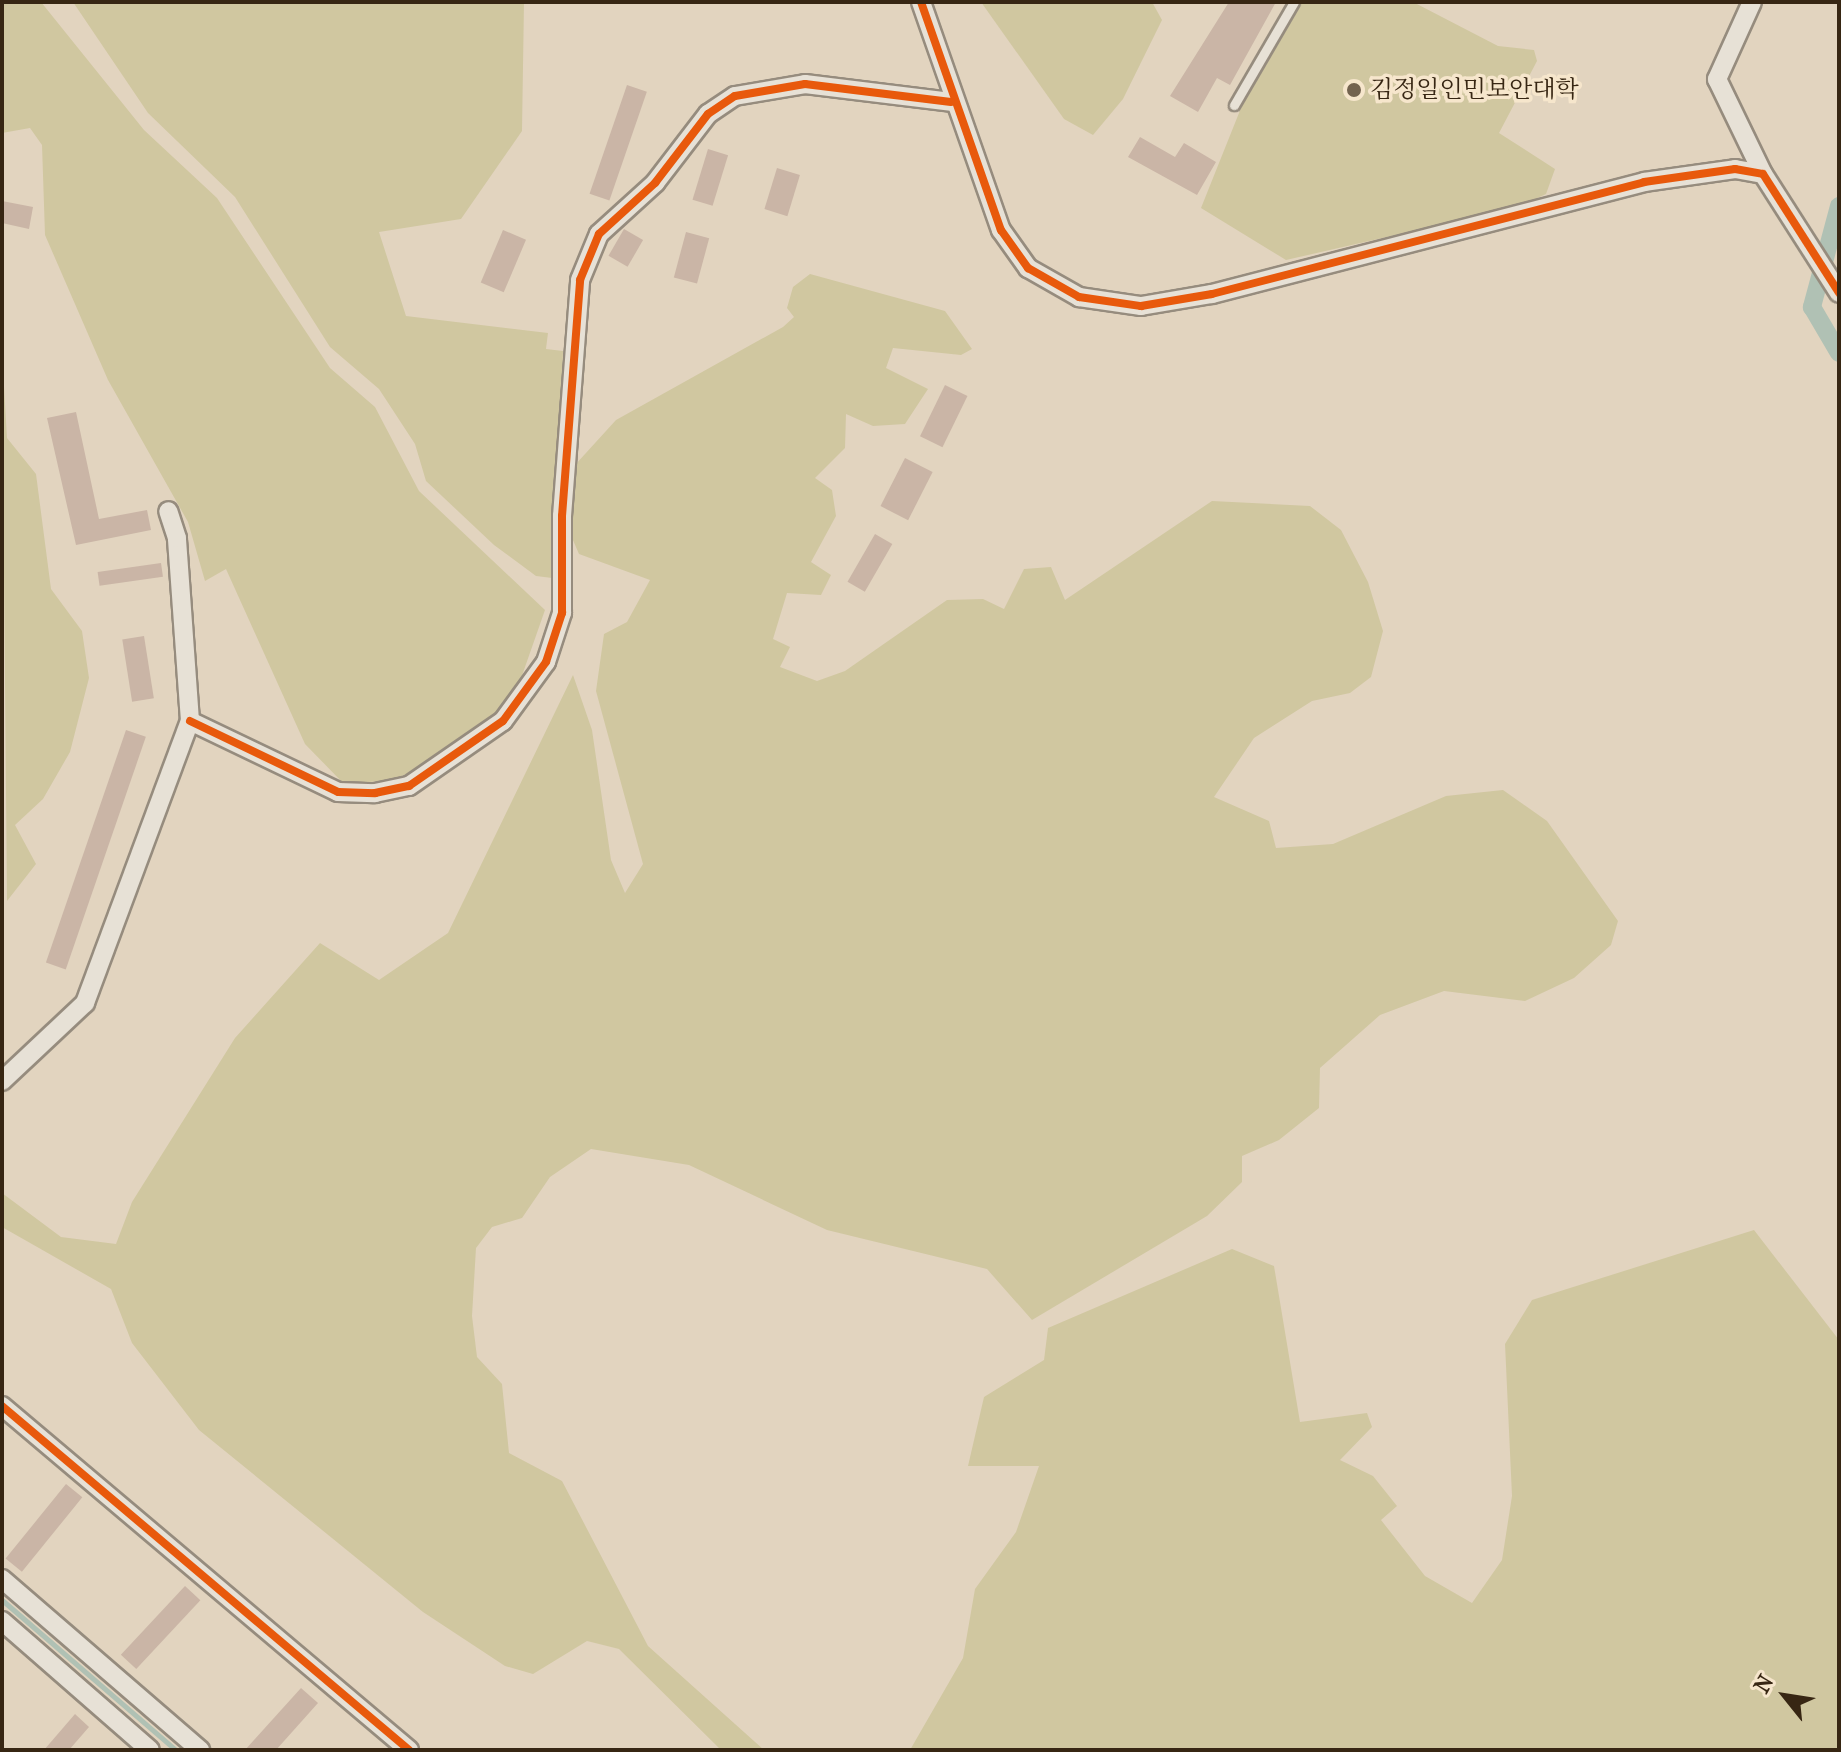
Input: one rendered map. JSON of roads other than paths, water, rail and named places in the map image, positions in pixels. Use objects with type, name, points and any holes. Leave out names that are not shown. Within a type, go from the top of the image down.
[{"type":"street","points":[[921,2],[951,102],[1001,230],[1028,268],[1079,297],[1141,306],[1481,228],[1693,170],[1763,174]]},
{"type":"street","points":[[1752,2],[1717,79],[1763,174],[1837,289]]},
{"type":"street","points":[[190,721],[338,792],[375,793],[409,786],[503,721],[546,662],[562,613],[562,516],[580,280],[599,234],[655,183],[708,114],[735,96],[829,84],[951,102]]},
{"type":"street","points":[[2,1081],[85,1003],[190,721],[177,538],[168,511]]},
{"type":"street","points":[[2,1406],[409,1750]]},
{"type":"street","points":[[2,1579],[200,1750]]},
{"type":"street","points":[[2,1621],[150,1750]]},
{"type":"lane","points":[[1234,105],[1294,2]]},
{"type":"waterway","points":[[1839,206],[1812,307],[1839,353]]},
{"type":"waterway","points":[[2,1600],[176,1750]]},
{"type":"place","name":"김정일인민보안대학","points":[[1354,90]]}]
